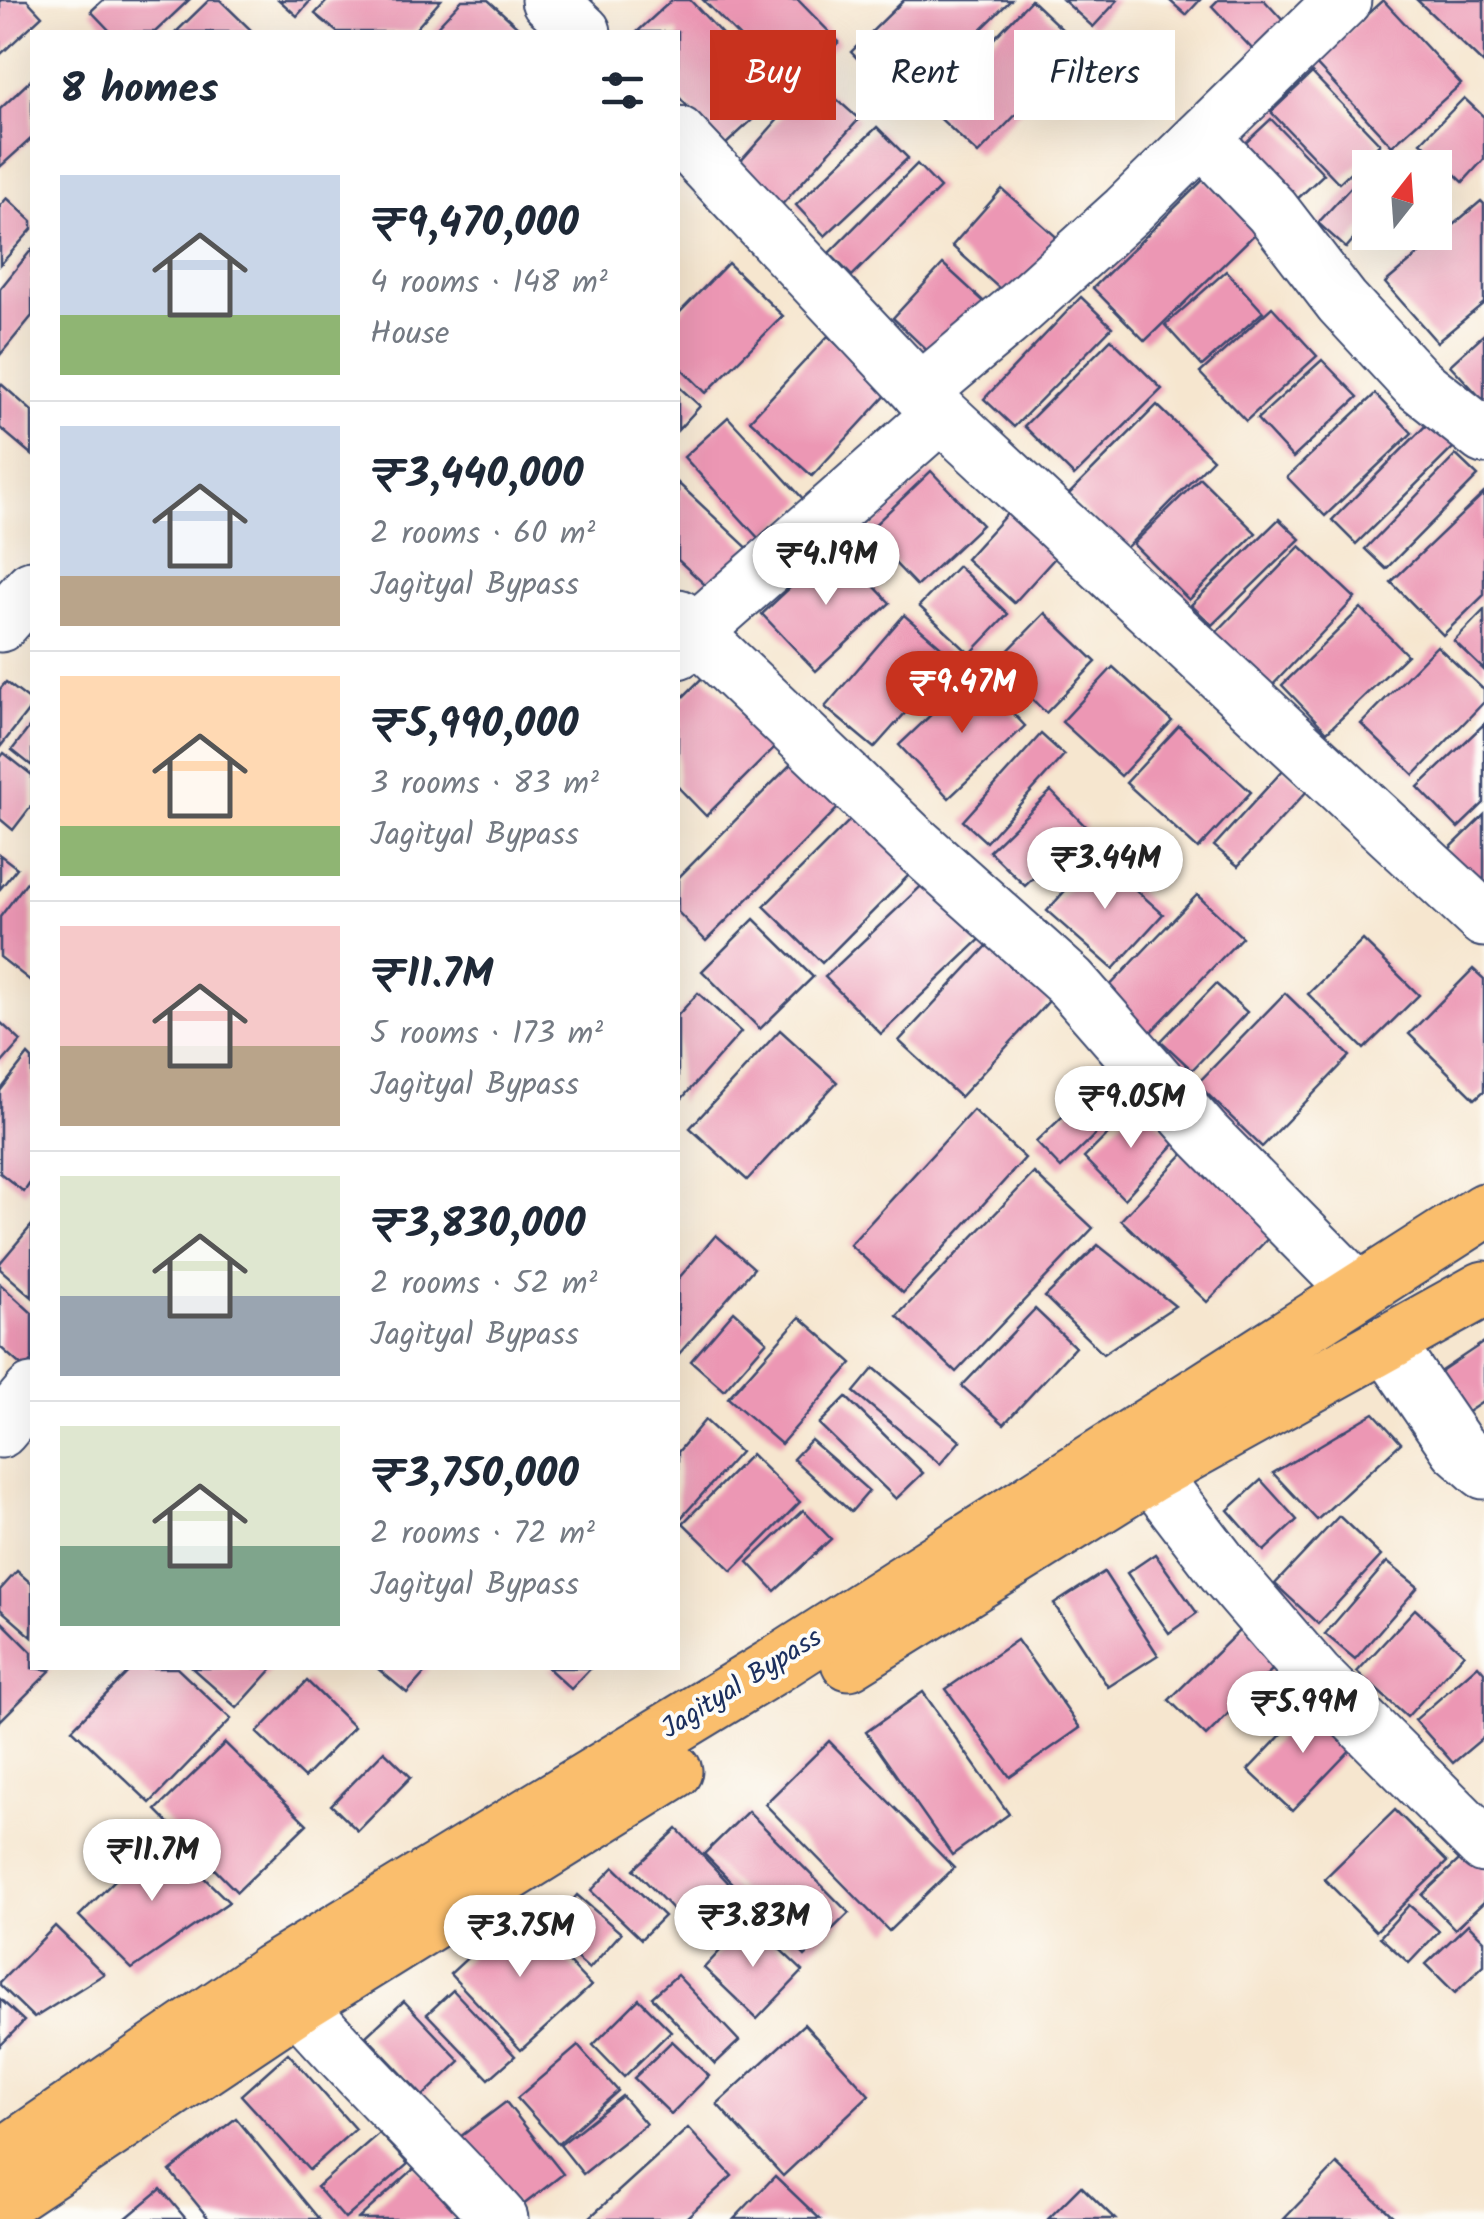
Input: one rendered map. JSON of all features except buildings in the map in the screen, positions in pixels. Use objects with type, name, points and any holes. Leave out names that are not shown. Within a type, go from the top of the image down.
[{"type":"main road","name":"Jagityal Bypass","points":[[0,2158],[271,1972],[774,1666],[1484,1210]]},
{"type":"main road","name":"Jagityal Bypass","points":[[0,2204],[298,2005],[1151,1474],[1484,1288]]},
{"type":"street","points":[[1343,0],[1034,296],[930,403],[683,634],[1070,982],[1204,1134],[1358,1291]]},
{"type":"street","points":[[680,136],[930,403],[1484,919]]},
{"type":"street","points":[[1202,138],[1272,210],[1342,302],[1418,383],[1484,436]]},
{"type":"street","points":[[0,624],[30,590]]},
{"type":"street","points":[[1386,1344],[1458,1448],[1484,1471]]},
{"type":"street","points":[[0,1430],[30,1394]]},
{"type":"street","points":[[1151,1474],[1229,1576],[1315,1676],[1484,1845]]},
{"type":"street","points":[[298,2005],[356,2072],[500,2219]]}]
